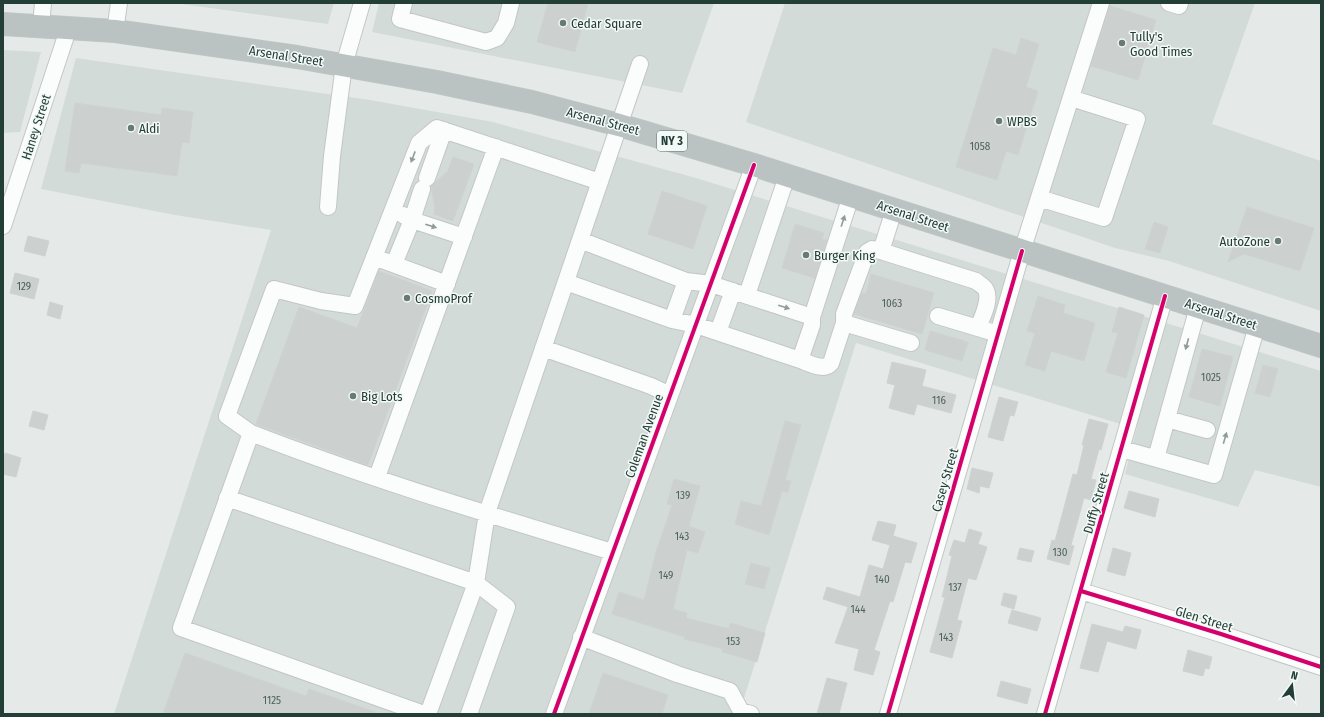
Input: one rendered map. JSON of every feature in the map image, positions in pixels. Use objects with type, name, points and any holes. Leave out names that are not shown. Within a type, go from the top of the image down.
[{"type":"highway","name":"Arsenal Street","points":[[3,24],[115,32],[290,56],[437,82],[532,102],[619,125],[754,165],[1321,346]]},
{"type":"street","points":[[41,26],[43,3]]},
{"type":"street","points":[[115,32],[119,3]]},
{"type":"street","points":[[328,207],[332,156],[344,65],[362,3]]},
{"type":"street","points":[[404,3],[400,19],[486,42],[497,38],[506,23],[511,3]]},
{"type":"street","name":"Casey Street","points":[[888,714],[1022,251],[1101,3]]},
{"type":"street","points":[[1168,3],[1179,6],[1180,3]]},
{"type":"street","name":"Haney Street","points":[[3,226],[65,39],[67,28]]},
{"type":"street","points":[[428,714],[476,583],[487,514],[640,64]]},
{"type":"street","points":[[1039,198],[1104,218],[1137,119],[1071,98]]},
{"type":"street","points":[[440,129],[600,182]]},
{"type":"street","points":[[394,264],[412,220],[440,129]]},
{"type":"street","points":[[440,129],[419,143],[355,306],[321,301],[274,289],[227,416],[251,433],[292,449],[487,514],[612,552]]},
{"type":"street","points":[[377,477],[496,147]]},
{"type":"street","name":"Coleman Avenue","points":[[554,714],[754,165]]},
{"type":"street","points":[[718,332],[740,293],[787,176]]},
{"type":"street","points":[[800,360],[812,324],[812,317],[851,196]]},
{"type":"street","points":[[392,210],[412,220],[464,237]]},
{"type":"street","points":[[881,251],[894,210]]},
{"type":"street","points":[[580,240],[686,281],[710,284],[812,317]]},
{"type":"street","points":[[566,282],[672,320],[696,325],[823,368],[828,367],[831,363],[844,323],[844,314],[867,252],[872,250],[881,251],[976,281],[985,288],[987,295],[986,304],[978,328]]},
{"type":"street","points":[[374,257],[447,284]]},
{"type":"street","points":[[672,320],[686,281]]},
{"type":"street","name":"Duffy Street","points":[[1045,714],[1165,296]]},
{"type":"street","points":[[1156,458],[1198,307]]},
{"type":"street","points":[[938,316],[998,334]]},
{"type":"street","points":[[844,323],[911,343]]},
{"type":"street","points":[[1122,449],[1214,475],[1257,326]]},
{"type":"street","points":[[543,348],[651,386],[670,395]]},
{"type":"street","points":[[1167,418],[1207,430]]},
{"type":"street","points":[[251,433],[181,628],[424,714]]},
{"type":"street","points":[[228,498],[476,583],[507,607],[469,714]]},
{"type":"street","name":"Glen Street","points":[[1081,591],[1222,634],[1321,667]]},
{"type":"street","points":[[581,637],[677,674],[730,691],[741,711],[751,714]]},
{"type":"shaded area","points":[[174,3],[334,3],[328,24]]},
{"type":"shaded area","points":[[379,3],[714,3],[682,93],[372,32]]},
{"type":"shaded area","points":[[785,3],[1255,3],[1212,124],[1321,161],[1321,311],[1169,261],[1115,248],[746,122]]},
{"type":"shaded area","points":[[3,50],[41,52],[20,132],[3,133]]},
{"type":"shaded area","points":[[76,58],[370,100],[493,122],[696,178],[1321,371],[1321,487],[1255,470],[1238,507],[1125,474],[1137,427],[1117,423],[856,343],[739,714],[114,714],[271,230],[175,215],[41,189]]},
{"type":"building","name":"Cedar Square","points":[[548,3],[588,3],[575,52],[537,42]]},
{"type":"building","name":"Tully's Good Times","points":[[1110,6],[1156,20],[1138,80],[1091,66]]},
{"type":"building","name":"WPBS","points":[[1021,38],[1039,44],[1026,87],[1038,91],[1018,155],[1006,151],[997,180],[956,167],[993,48],[1016,55]]},
{"type":"building","name":"Aldi","points":[[75,103],[161,115],[162,108],[193,112],[189,143],[182,142],[177,176],[81,163],[79,173],[65,171]]},
{"type":"building","points":[[453,157],[474,164],[453,221],[434,214],[435,209],[431,186],[448,171]]},
{"type":"building","points":[[662,191],[707,206],[693,249],[648,234]]},
{"type":"building","points":[[1247,207],[1314,228],[1300,271],[1244,254],[1228,262]]},
{"type":"building","points":[[1154,222],[1168,227],[1160,253],[1145,249]]},
{"type":"building","name":"Burger King","points":[[795,224],[824,233],[822,239],[827,240],[815,278],[782,268]]},
{"type":"building","points":[[28,236],[49,241],[45,256],[24,251]]},
{"type":"building","points":[[379,271],[432,291],[368,465],[256,424],[299,307],[357,328]]},
{"type":"building","points":[[15,273],[39,279],[34,299],[10,293]]},
{"type":"building","points":[[871,274],[934,293],[922,334],[854,314],[862,293],[866,294]]},
{"type":"building","points":[[1038,296],[1065,305],[1063,313],[1095,323],[1084,361],[1051,351],[1045,371],[1025,365],[1035,333],[1027,331]]},
{"type":"building","points":[[50,302],[63,306],[60,319],[47,315]]},
{"type":"building","points":[[1119,307],[1144,315],[1126,378],[1106,372],[1118,333],[1112,332]]},
{"type":"building","points":[[930,331],[968,342],[962,361],[925,350]]},
{"type":"building","points":[[1202,349],[1233,357],[1220,406],[1189,397]]},
{"type":"building","points":[[892,362],[926,370],[922,386],[956,395],[951,413],[917,404],[914,415],[889,408],[895,385],[887,383]]},
{"type":"building","points":[[1263,365],[1278,369],[1270,397],[1255,393]]},
{"type":"building","points":[[999,397],[1018,402],[1014,416],[1010,415],[1003,441],[988,437]]},
{"type":"building","points":[[33,411],[48,415],[44,430],[29,426]]},
{"type":"building","points":[[1089,419],[1108,424],[1101,450],[1099,449],[1091,479],[1096,480],[1091,500],[1084,498],[1071,545],[1074,546],[1069,565],[1047,559],[1052,540],[1055,541],[1073,474],[1077,475],[1084,445],[1082,445]]},
{"type":"building","points":[[785,421],[801,425],[785,480],[791,481],[788,492],[782,491],[769,535],[735,524],[741,501],[761,506]]},
{"type":"building","points":[[5,453],[21,458],[16,477],[3,474]]},
{"type":"building","points":[[972,468],[993,473],[989,488],[980,486],[979,493],[967,489]]},
{"type":"building","points":[[674,479],[700,486],[689,526],[705,532],[698,553],[687,550],[673,609],[687,613],[686,618],[729,629],[730,623],[765,633],[757,662],[722,652],[723,649],[684,639],[685,637],[612,614],[619,592],[644,600],[656,552],[672,505],[667,504]]},
{"type":"building","points":[[1129,491],[1159,499],[1155,517],[1124,508]]},
{"type":"building","points":[[878,521],[896,525],[893,536],[917,543],[911,563],[905,562],[893,602],[890,601],[874,650],[880,652],[873,675],[854,670],[859,649],[835,643],[848,607],[823,599],[827,587],[860,597],[869,565],[883,569],[890,545],[872,540]]},
{"type":"building","points":[[969,529],[982,533],[978,544],[987,547],[976,580],[968,578],[957,620],[962,621],[952,658],[930,652],[945,597],[942,597],[952,556],[949,555],[954,540],[965,543]]},
{"type":"building","points":[[1020,548],[1034,551],[1031,562],[1017,559]]},
{"type":"building","points":[[1113,548],[1131,553],[1125,576],[1107,571]]},
{"type":"building","points":[[751,563],[770,568],[764,589],[745,584]]},
{"type":"building","points":[[1004,593],[1017,596],[1014,609],[1001,605]]},
{"type":"building","points":[[1012,610],[1041,618],[1037,631],[1008,623]]},
{"type":"building","points":[[1092,624],[1123,632],[1125,626],[1141,630],[1136,649],[1107,641],[1098,672],[1080,668]]},
{"type":"building","points":[[1188,650],[1212,657],[1209,669],[1205,668],[1203,676],[1183,671]]},
{"type":"building","points":[[185,653],[306,696],[309,689],[375,712],[374,714],[163,714]]},
{"type":"building","points":[[603,673],[668,695],[662,714],[589,714]]},
{"type":"building","points":[[827,678],[847,683],[839,714],[817,714]]},
{"type":"building","points":[[1001,681],[1031,689],[1027,704],[997,696]]},
{"type":"cycle path","points":[[554,714],[754,165]]},
{"type":"cycle path","points":[[888,714],[1022,251]]},
{"type":"cycle path","points":[[1045,714],[1165,296]]},
{"type":"cycle path","points":[[1081,591],[1221,634],[1321,667]]},
{"type":"place","name":"Cedar Square","points":[[563,23]]},
{"type":"place","name":"Tully's Good Times","points":[[1122,43]]},
{"type":"place","name":"WPBS","points":[[999,121]]},
{"type":"place","name":"Aldi","points":[[131,128]]},
{"type":"place","name":"AutoZone","points":[[1278,241]]},
{"type":"place","name":"Burger King","points":[[806,255]]},
{"type":"place","name":"CosmoProf","points":[[407,298]]},
{"type":"place","name":"Big Lots","points":[[353,396]]}]
